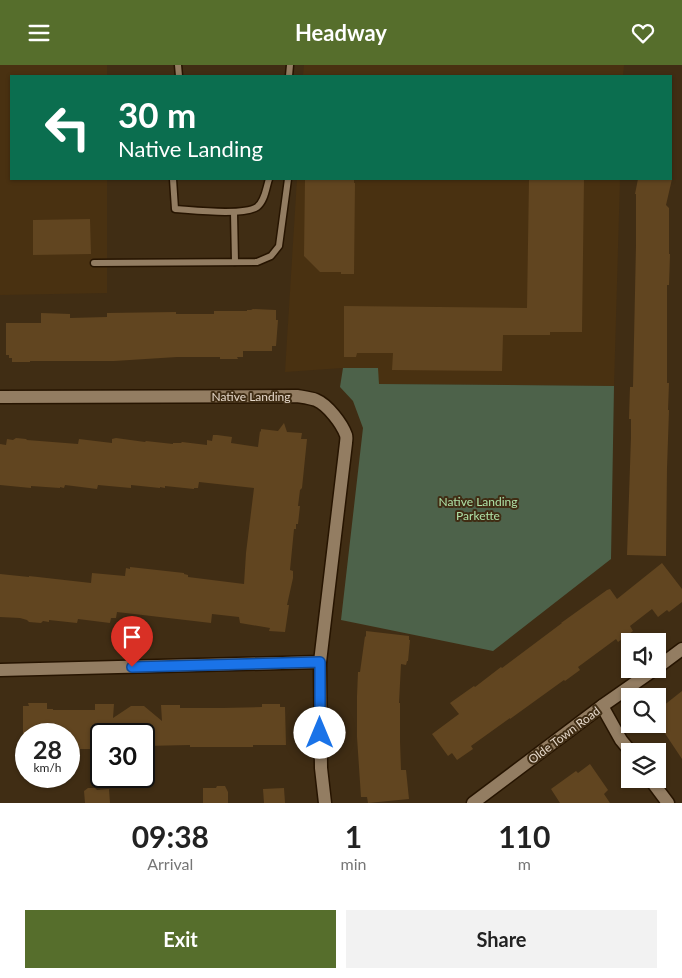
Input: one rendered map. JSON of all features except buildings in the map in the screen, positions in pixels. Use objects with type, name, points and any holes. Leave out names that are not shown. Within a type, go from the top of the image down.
[{"type":"street","name":"Native Landing","points":[[0,397],[297,396],[315,400],[330,410],[346,434],[346,443],[320,662],[320,768],[325,803]]},
{"type":"street","name":"Olde Town Road","points":[[666,661],[682,649]]},
{"type":"street","points":[[0,670],[320,662]]},
{"type":"street","name":"Olde Town Road","points":[[473,803],[642,678]]},
{"type":"street","points":[[602,706],[623,743]]},
{"type":"street","points":[[657,788],[668,803]]},
{"type":"lane","points":[[173,180],[175,209],[234,213],[256,207],[264,199],[269,180]]},
{"type":"lane","points":[[94,263],[257,262],[271,256],[279,246],[288,180]]},
{"type":"lane","points":[[234,213],[235,262]]},
{"type":"shaded area","points":[[0,65],[107,65],[107,75],[10,75],[10,180],[107,180],[107,293],[0,295]]},
{"type":"shaded area","points":[[304,65],[624,65],[623,75],[303,75]]},
{"type":"shaded area","points":[[297,180],[620,180],[614,386],[379,384],[377,368],[342,368],[285,372]]},
{"type":"green space","name":"Native Landing Parkette","points":[[343,368],[378,368],[379,384],[614,386],[611,559],[493,651],[341,620],[363,428],[353,401],[340,387]]},
{"type":"route","points":[[132,667],[320,662],[320,733]]}]
